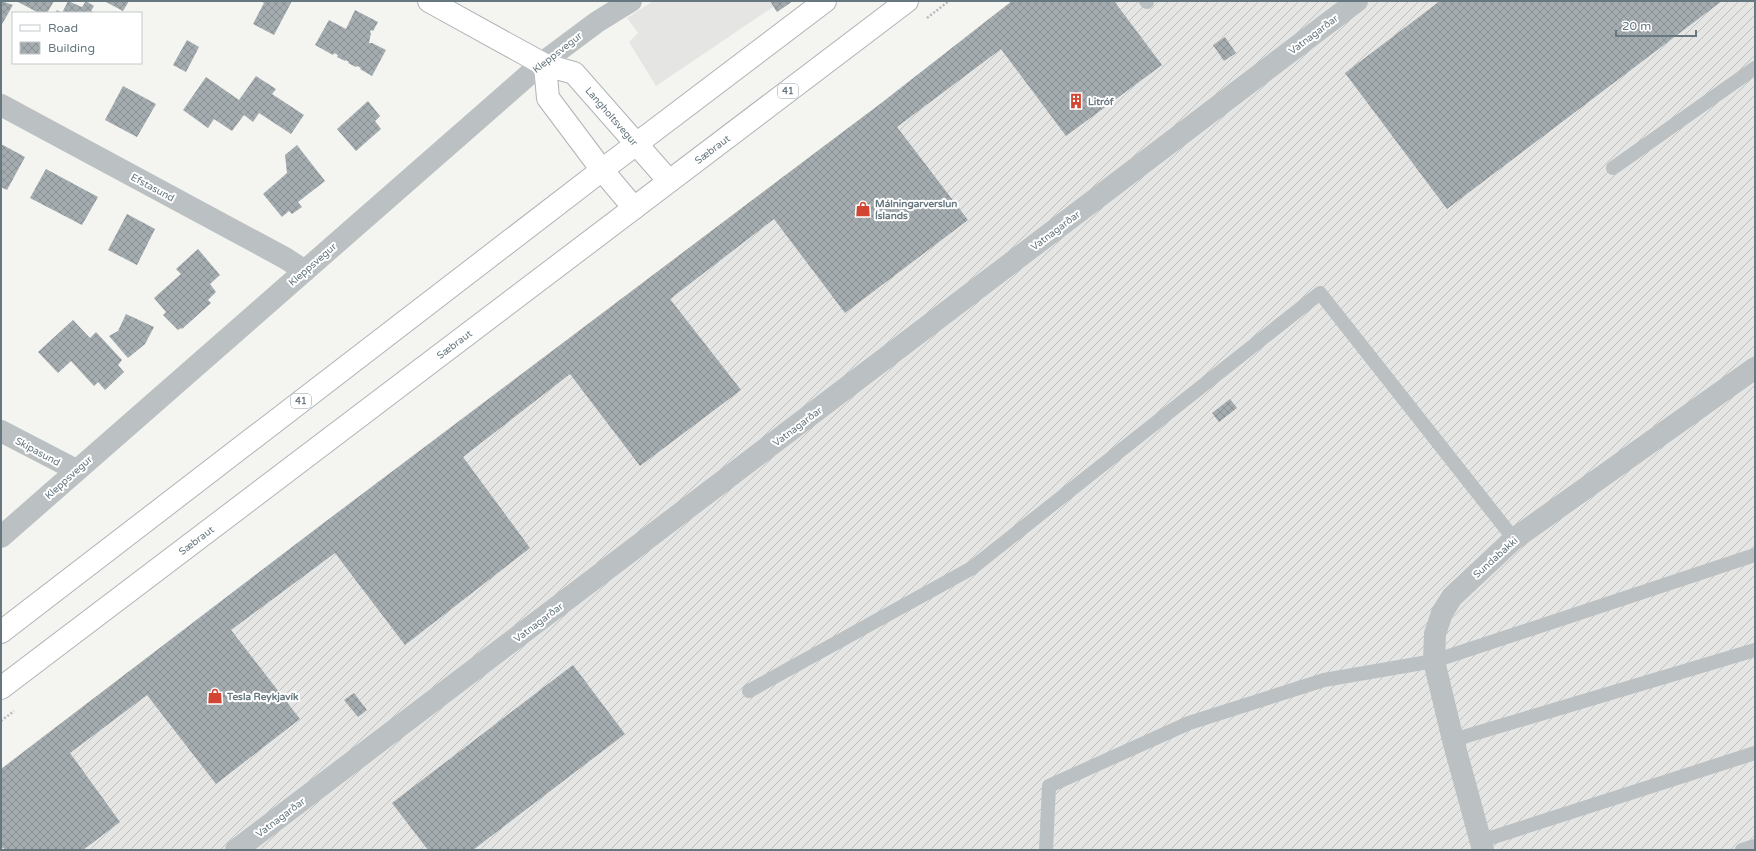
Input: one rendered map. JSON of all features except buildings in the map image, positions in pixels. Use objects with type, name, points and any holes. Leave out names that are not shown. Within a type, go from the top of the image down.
[{"type":"main road","name":"Langholtsvegur","points":[[429,1],[543,64],[574,73],[669,181]]},
{"type":"main road","name":"41","points":[[1,632],[602,170],[825,1]]},
{"type":"main road","name":"Sæbraut","points":[[1,688],[907,1]]},
{"type":"main road","points":[[543,64],[548,98],[602,170],[634,208]]},
{"type":"street","name":"Kleppsvegur","points":[[1,537],[543,64],[597,22],[631,1]]},
{"type":"street","name":"Vatnagarðar","points":[[236,850],[1357,1]]},
{"type":"street","name":"Efstasund","points":[[1,105],[285,258],[305,271]]},
{"type":"street","name":"Sundabakki","points":[[1482,845],[1453,740],[1434,661],[1435,634],[1442,613],[1452,597],[1514,538],[1755,368]]},
{"type":"street","name":"Skipasund","points":[[1,431],[76,470]]},
{"type":"lane","points":[[1613,168],[1755,68]]},
{"type":"lane","points":[[749,691],[972,568],[1320,293],[1514,538]]},
{"type":"lane","points":[[1046,850],[1049,786],[1189,723],[1324,680],[1434,661],[1755,555]]},
{"type":"lane","points":[[1453,740],[1755,650]]},
{"type":"lane","points":[[1482,845],[1755,753]]},
{"type":"lane","points":[[1742,850],[1755,846]]},
{"type":"shaded area","points":[[653,1],[793,1],[777,12],[773,7],[656,86],[629,42],[638,33],[627,18]]},
{"type":"shaded area","points":[[1012,1],[1755,1],[1755,850],[1,850],[1,769],[317,528],[880,104]]},
{"type":"place","name":"Litróf","points":[[1076,101]]},
{"type":"place","name":"Málningarverslun Íslands","points":[[863,209]]},
{"type":"place","name":"Tesla Reykjavík","points":[[215,696]]}]
